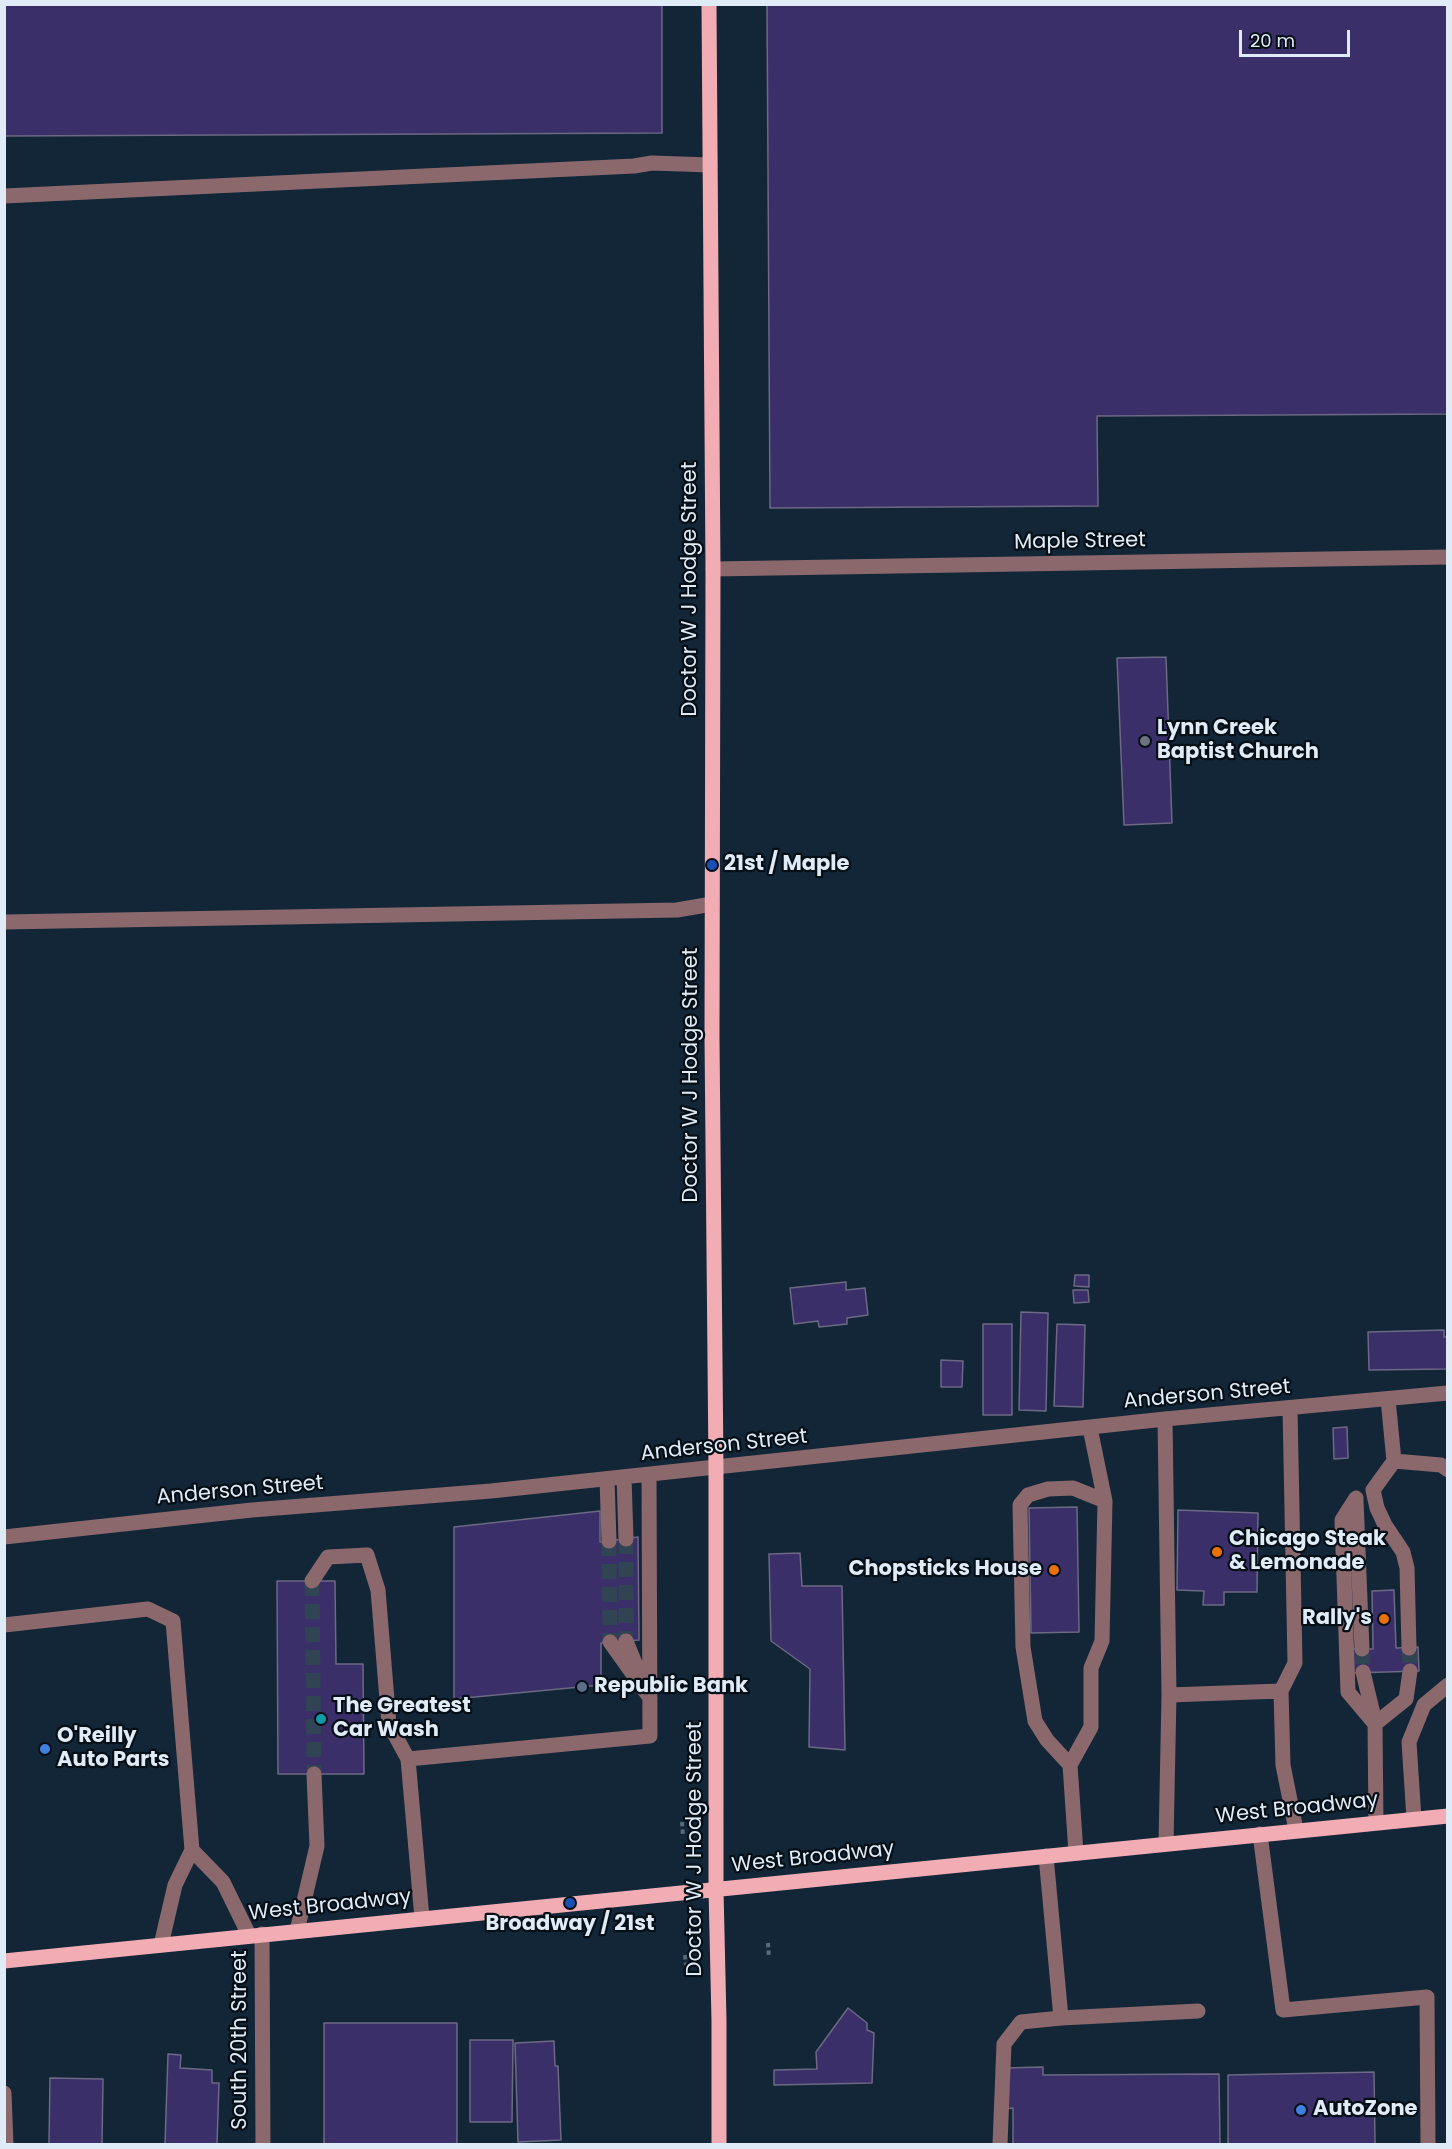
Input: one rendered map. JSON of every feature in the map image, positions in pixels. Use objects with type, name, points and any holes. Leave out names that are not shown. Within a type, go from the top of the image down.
[{"type":"main road","name":"Doctor W J Hodge Street","points":[[709,4],[719,2145]]},
{"type":"main road","name":"West Broadway","points":[[4,1961],[1448,1816]]},
{"type":"street","points":[[4,196],[634,166],[652,163],[710,165]]},
{"type":"street","name":"Maple Street","points":[[713,569],[1448,557]]},
{"type":"street","points":[[4,922],[677,910],[712,904]]},
{"type":"street","name":"Anderson Street","points":[[4,1537],[252,1510],[624,1478],[1165,1419],[1448,1393]]},
{"type":"street","points":[[1375,1724],[1348,1692],[1342,1520],[1356,1498],[1373,1490],[1394,1461],[1388,1399]]},
{"type":"street","points":[[1290,1408],[1295,1663],[1281,1691],[1283,1765],[1296,1830]]},
{"type":"street","points":[[1165,1419],[1169,1695],[1166,1843]]},
{"type":"street","points":[[1077,1853],[1070,1765],[1091,1727],[1091,1668],[1102,1641],[1105,1501],[1090,1428]]},
{"type":"street","points":[[1394,1461],[1441,1465],[1448,1470]]},
{"type":"street","points":[[408,1759],[650,1736],[649,1474]]},
{"type":"street","points":[[624,1478],[626,1539]]},
{"type":"street","points":[[607,1479],[609,1541]]},
{"type":"street","points":[[1070,1765],[1047,1740],[1035,1721],[1023,1647],[1020,1505],[1028,1495],[1048,1489],[1073,1488],[1105,1501]]},
{"type":"street","points":[[1373,1490],[1377,1508],[1403,1552],[1407,1568],[1409,1648]]},
{"type":"street","points":[[1356,1498],[1362,1649]]},
{"type":"street","points":[[312,1581],[328,1557],[367,1555],[378,1590],[389,1724],[408,1759],[422,1918]]},
{"type":"street","points":[[4,1625],[148,1609],[173,1621],[192,1850],[175,1886],[161,1945]]},
{"type":"street","points":[[626,1641],[650,1698]]},
{"type":"street","points":[[610,1642],[650,1698]]},
{"type":"street","points":[[1375,1724],[1406,1699],[1410,1671]]},
{"type":"street","points":[[1363,1672],[1375,1724],[1376,1822]]},
{"type":"street","points":[[1414,1819],[1409,1742],[1424,1705],[1448,1685]]},
{"type":"street","points":[[1169,1695],[1281,1691]]},
{"type":"street","points":[[297,1930],[317,1846],[314,1774]]},
{"type":"street","points":[[1260,1834],[1283,2010],[1427,1997],[1428,2145]]},
{"type":"street","points":[[192,1850],[223,1882],[255,1935]]},
{"type":"street","points":[[1046,1856],[1061,2018]]},
{"type":"street","name":"South 20th Street","points":[[255,1935],[263,2145]]},
{"type":"street","points":[[1000,2145],[1004,2044],[1021,2022],[1198,2011]]},
{"type":"street","points":[[4,2093],[6,2145]]},
{"type":"path","points":[[682,1822],[683,1836]]},
{"type":"path","points":[[768,1943],[769,1958]]},
{"type":"path","points":[[685,1954],[686,1965]]},
{"type":"building","points":[[4,4],[662,4],[662,133],[4,136]]},
{"type":"building","points":[[767,4],[1448,4],[1448,414],[1097,416],[1098,506],[770,508]]},
{"type":"building","name":"Lynn Creek Baptist Church","points":[[1166,657],[1172,823],[1124,825],[1117,658]]},
{"type":"building","points":[[1075,1275],[1089,1275],[1089,1287],[1074,1286]]},
{"type":"building","points":[[846,1282],[846,1290],[865,1288],[868,1315],[847,1318],[847,1324],[819,1327],[818,1321],[794,1324],[790,1288]]},
{"type":"building","points":[[1073,1290],[1088,1290],[1089,1302],[1074,1303]]},
{"type":"building","points":[[1021,1312],[1048,1313],[1046,1411],[1019,1410]]},
{"type":"building","points":[[983,1324],[1012,1324],[1012,1415],[983,1415]]},
{"type":"building","points":[[1057,1324],[1085,1325],[1083,1407],[1054,1406]]},
{"type":"building","points":[[1444,1330],[1444,1337],[1448,1337],[1448,1369],[1369,1370],[1368,1332]]},
{"type":"building","points":[[941,1360],[963,1361],[962,1387],[941,1387]]},
{"type":"building","points":[[1347,1427],[1348,1458],[1334,1459],[1333,1428]]},
{"type":"building","name":"Chopsticks House","points":[[1077,1507],[1079,1632],[1031,1633],[1029,1508]]},
{"type":"building","name":"Chicago Steak & Lemonade","points":[[1178,1510],[1258,1513],[1257,1592],[1224,1592],[1224,1605],[1203,1605],[1204,1591],[1177,1590]]},
{"type":"building","points":[[600,1511],[600,1542],[638,1537],[639,1640],[601,1643],[601,1685],[454,1699],[454,1527]]},
{"type":"building","points":[[800,1553],[802,1586],[842,1586],[845,1750],[809,1747],[810,1669],[771,1641],[769,1554]]},
{"type":"building","name":"The Greatest Car Wash","points":[[277,1581],[335,1581],[336,1664],[363,1664],[364,1774],[278,1774]]},
{"type":"building","name":"Rally's","points":[[1394,1590],[1396,1648],[1418,1647],[1419,1671],[1352,1673],[1352,1649],[1373,1649],[1372,1591]]},
{"type":"building","points":[[848,2008],[867,2023],[867,2030],[874,2033],[872,2083],[774,2085],[774,2070],[817,2069],[816,2052]]},
{"type":"building","points":[[324,2023],[457,2023],[457,2144],[324,2144]]},
{"type":"building","points":[[470,2040],[513,2040],[512,2122],[470,2122]]},
{"type":"building","points":[[554,2041],[555,2066],[558,2066],[561,2140],[518,2142],[515,2043]]},
{"type":"building","points":[[168,2054],[181,2055],[180,2068],[212,2070],[212,2083],[219,2083],[217,2144],[165,2144]]},
{"type":"building","points":[[1043,2067],[1043,2075],[1219,2074],[1220,2144],[1013,2144],[1013,2108],[1005,2109],[1005,2068]]},
{"type":"building","name":"AutoZone","points":[[1374,2072],[1375,2144],[1228,2144],[1228,2075]]},
{"type":"building","points":[[50,2078],[103,2079],[102,2144],[49,2144]]},
{"type":"tunnel","points":[[626,1539],[626,1641]]},
{"type":"tunnel","points":[[609,1541],[610,1642]]},
{"type":"tunnel","points":[[312,1581],[314,1774]]},
{"type":"tunnel","points":[[1409,1648],[1410,1671]]},
{"type":"tunnel","points":[[1362,1649],[1363,1672]]},
{"type":"place","name":"Lynn Creek Baptist Church","points":[[1145,741]]},
{"type":"place","name":"21st / Maple","points":[[712,865]]},
{"type":"place","name":"Chicago Steak & Lemonade","points":[[1217,1552]]},
{"type":"place","name":"Chopsticks House","points":[[1054,1570]]},
{"type":"place","name":"Rally's","points":[[1384,1619]]},
{"type":"place","name":"Republic Bank","points":[[582,1687]]},
{"type":"place","name":"The Greatest Car Wash","points":[[321,1719]]},
{"type":"place","name":"O'Reilly Auto Parts","points":[[45,1749]]},
{"type":"place","name":"Broadway / 21st","points":[[570,1903]]},
{"type":"place","name":"AutoZone","points":[[1301,2110]]}]
